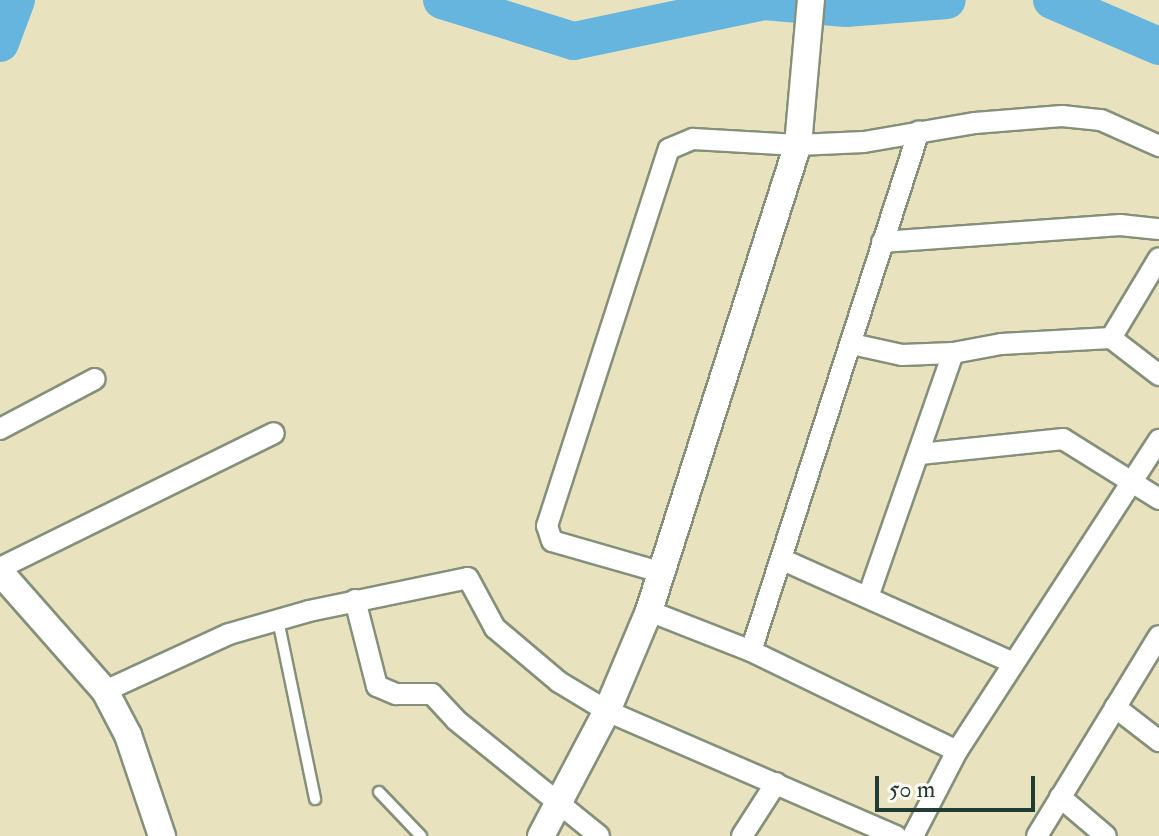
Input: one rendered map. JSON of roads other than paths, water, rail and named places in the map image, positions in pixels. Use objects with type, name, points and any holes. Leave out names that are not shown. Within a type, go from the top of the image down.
[{"type":"street","points":[[541,836],[560,808],[607,711],[649,611],[798,145],[811,10]]},
{"type":"street","points":[[660,572],[552,541],[547,526],[663,158],[669,149],[693,139],[798,145],[864,142],[919,131],[1062,116],[1101,120],[1159,146]]},
{"type":"street","points":[[751,651],[919,131]]},
{"type":"street","points":[[882,242],[914,244],[1120,225],[1159,229]]},
{"type":"street","points":[[1111,338],[1159,258]]},
{"type":"street","points":[[852,344],[902,355],[953,353],[1001,344],[1111,338],[1159,375]]},
{"type":"street","points":[[868,597],[953,353]]},
{"type":"street","points":[[0,429],[95,379]]},
{"type":"street","points":[[162,836],[128,735],[105,691],[0,570],[274,433]]},
{"type":"street","points":[[920,454],[1063,439],[1159,499]]},
{"type":"street","points":[[913,836],[957,751],[1159,440]]},
{"type":"street","points":[[781,559],[1014,663]]},
{"type":"street","points":[[105,691],[229,634],[355,600],[468,578],[483,611],[512,646],[607,711],[889,835]]},
{"type":"street","points":[[355,600],[377,686],[396,694],[432,694],[560,808],[599,836]]},
{"type":"street","points":[[649,611],[751,651],[957,751]]},
{"type":"street","points":[[1037,836],[1159,636]]},
{"type":"street","points":[[1115,707],[1159,741]]},
{"type":"street","points":[[742,836],[776,783]]},
{"type":"street","points":[[1060,797],[1106,836]]},
{"type":"lane","points":[[278,620],[315,799]]},
{"type":"lane","points":[[379,792],[421,836]]},
{"type":"waterway","points":[[0,43],[16,0]]},
{"type":"waterway","points":[[442,0],[574,41],[763,1],[846,8],[947,0]]},
{"type":"waterway","points":[[1052,0],[1159,46]]}]
